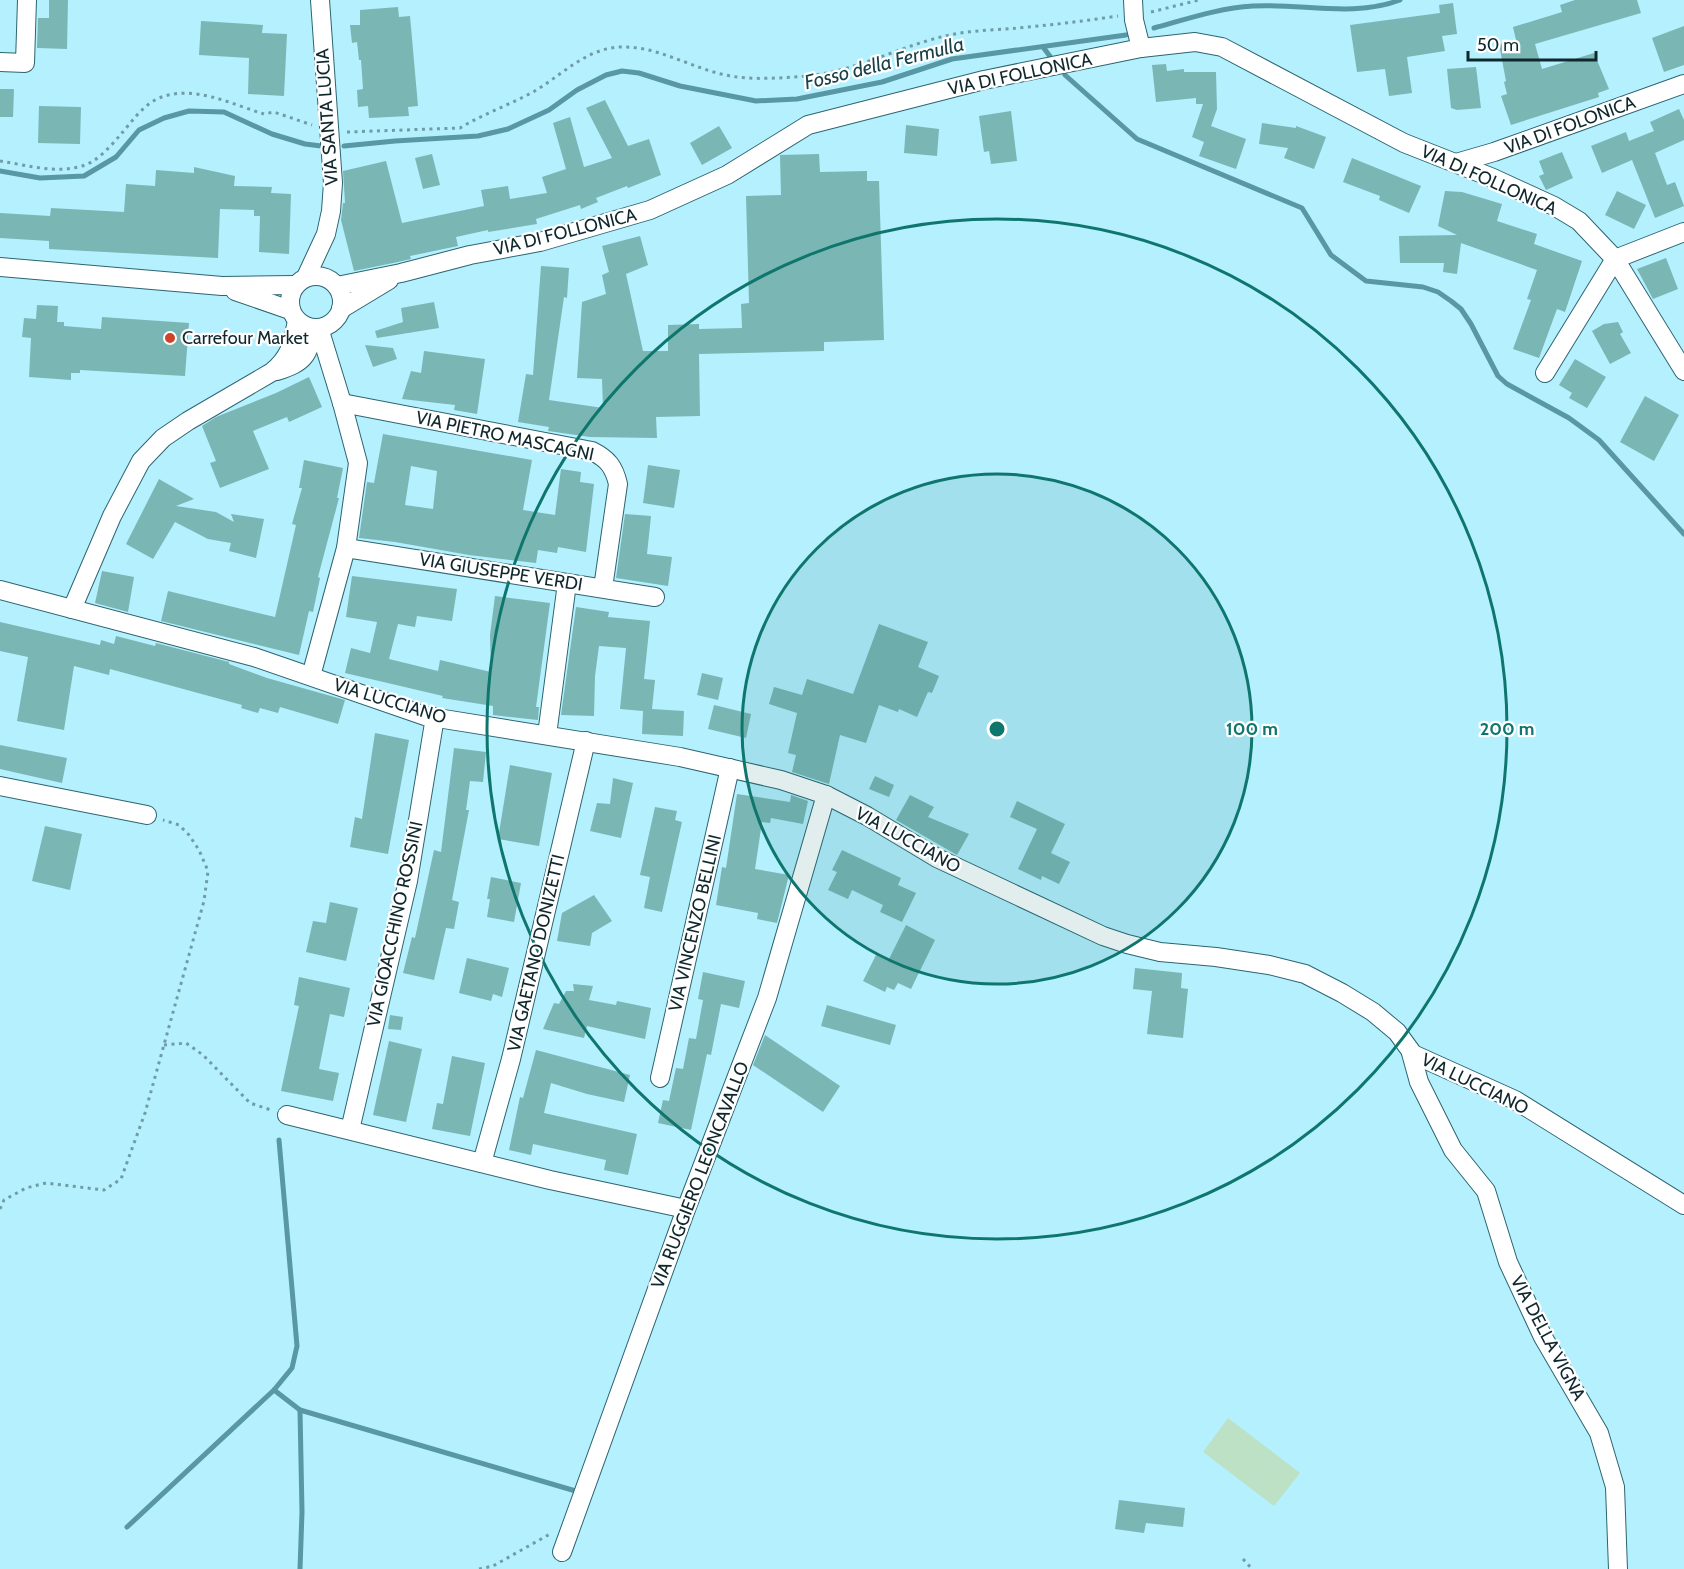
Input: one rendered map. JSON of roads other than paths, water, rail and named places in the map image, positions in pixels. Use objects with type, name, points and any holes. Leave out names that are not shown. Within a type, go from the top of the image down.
[{"type":"street","points":[[0,62],[25,63],[27,0]]},
{"type":"street","name":"VIA SANTA LUCIA","points":[[300,281],[326,234],[331,211],[333,183],[320,0]]},
{"type":"street","points":[[1128,7],[1141,48]]},
{"type":"street","name":"VIA DI FOLLONICA","points":[[331,282],[401,273],[470,255],[540,242],[650,210],[727,176],[808,125],[984,80],[1141,48],[1195,42],[1222,46],[1404,143],[1554,206],[1579,221],[1615,259],[1684,371]]},
{"type":"street","name":"VIA DI FOLONICA","points":[[1456,164],[1684,84]]},
{"type":"street","points":[[1545,373],[1615,259],[1684,232]]},
{"type":"street","name":"VIA SANTA LUCIA","points":[[326,234],[331,282]]},
{"type":"street","points":[[0,267],[222,286],[300,281],[316,275],[331,282],[342,295],[341,309],[335,320],[327,326],[317,328],[305,326],[294,315],[222,286]]},
{"type":"street","name":"VIA DI FOLLONICA","points":[[341,309],[401,273]]},
{"type":"street","points":[[272,372],[288,356],[294,315],[290,297],[300,281]]},
{"type":"street","points":[[72,609],[112,516],[141,461],[163,438],[188,421],[272,372],[293,366],[302,360],[309,351],[317,328]]},
{"type":"street","points":[[311,676],[346,548],[358,463],[342,404],[317,328]]},
{"type":"street","name":"VIA PIETRO MASCAGNI","points":[[342,404],[592,451],[606,458],[615,469],[618,484],[603,588]]},
{"type":"street","name":"VIA GIUSEPPE VERDI","points":[[346,548],[656,597]]},
{"type":"street","points":[[547,735],[567,583]]},
{"type":"street","name":"VIA LUCCIANO","points":[[0,590],[254,657],[393,706],[435,717],[680,757],[781,780],[826,795],[867,816],[936,858],[1103,936],[1160,952],[1269,965],[1305,974],[1373,1012],[1397,1032],[1411,1053],[1515,1100],[1684,1205]]},
{"type":"street","name":"VIA GIOACCHINO ROSSINI","points":[[350,1130],[408,881],[435,717]]},
{"type":"street","name":"VIA GAETANO DONIZETTI","points":[[482,1163],[511,1059],[586,741]]},
{"type":"street","name":"VIA VINCENZO BELLINI","points":[[660,1078],[730,768]]},
{"type":"street","points":[[0,786],[147,815]]},
{"type":"street","name":"VIA RUGGIERO LEONCAVALLO","points":[[562,1552],[686,1209],[767,999],[826,795]]},
{"type":"street","name":"VIA DELLA VIGNA","points":[[1411,1053],[1419,1082],[1454,1150],[1486,1191],[1508,1262],[1543,1337],[1599,1433],[1616,1487],[1618,1569]]},
{"type":"street","points":[[287,1115],[550,1180],[686,1209]]},
{"type":"waterway","name":"Fosso della Fermulla","points":[[1154,28],[1203,14],[1240,7],[1346,9],[1364,8],[1400,0]]},
{"type":"waterway","name":"Fosso della Fermulla","points":[[344,146],[478,136],[508,129],[549,110],[577,90],[606,75],[622,71],[639,73],[680,86],[756,101],[797,99],[882,82],[952,59],[1126,35]]},
{"type":"waterway","points":[[1043,47],[1052,59]]},
{"type":"waterway","points":[[1065,75],[1137,139],[1302,208],[1331,255],[1366,281],[1423,287],[1438,292],[1451,301],[1461,309],[1471,324],[1498,376],[1507,384],[1569,418],[1599,440],[1684,534]]},
{"type":"waterway","name":"Fosso della Fermulla","points":[[0,171],[40,178],[84,176],[116,157],[139,130],[164,118],[189,111],[224,112],[272,134],[305,144],[321,146]]},
{"type":"waterway","points":[[127,1527],[274,1390],[292,1368],[297,1346],[279,1140]]},
{"type":"waterway","points":[[274,1390],[300,1410],[579,1492]]},
{"type":"waterway","points":[[300,1410],[302,1512],[300,1569]]},
{"type":"place","name":"Carrefour Market","points":[[170,338]]}]
